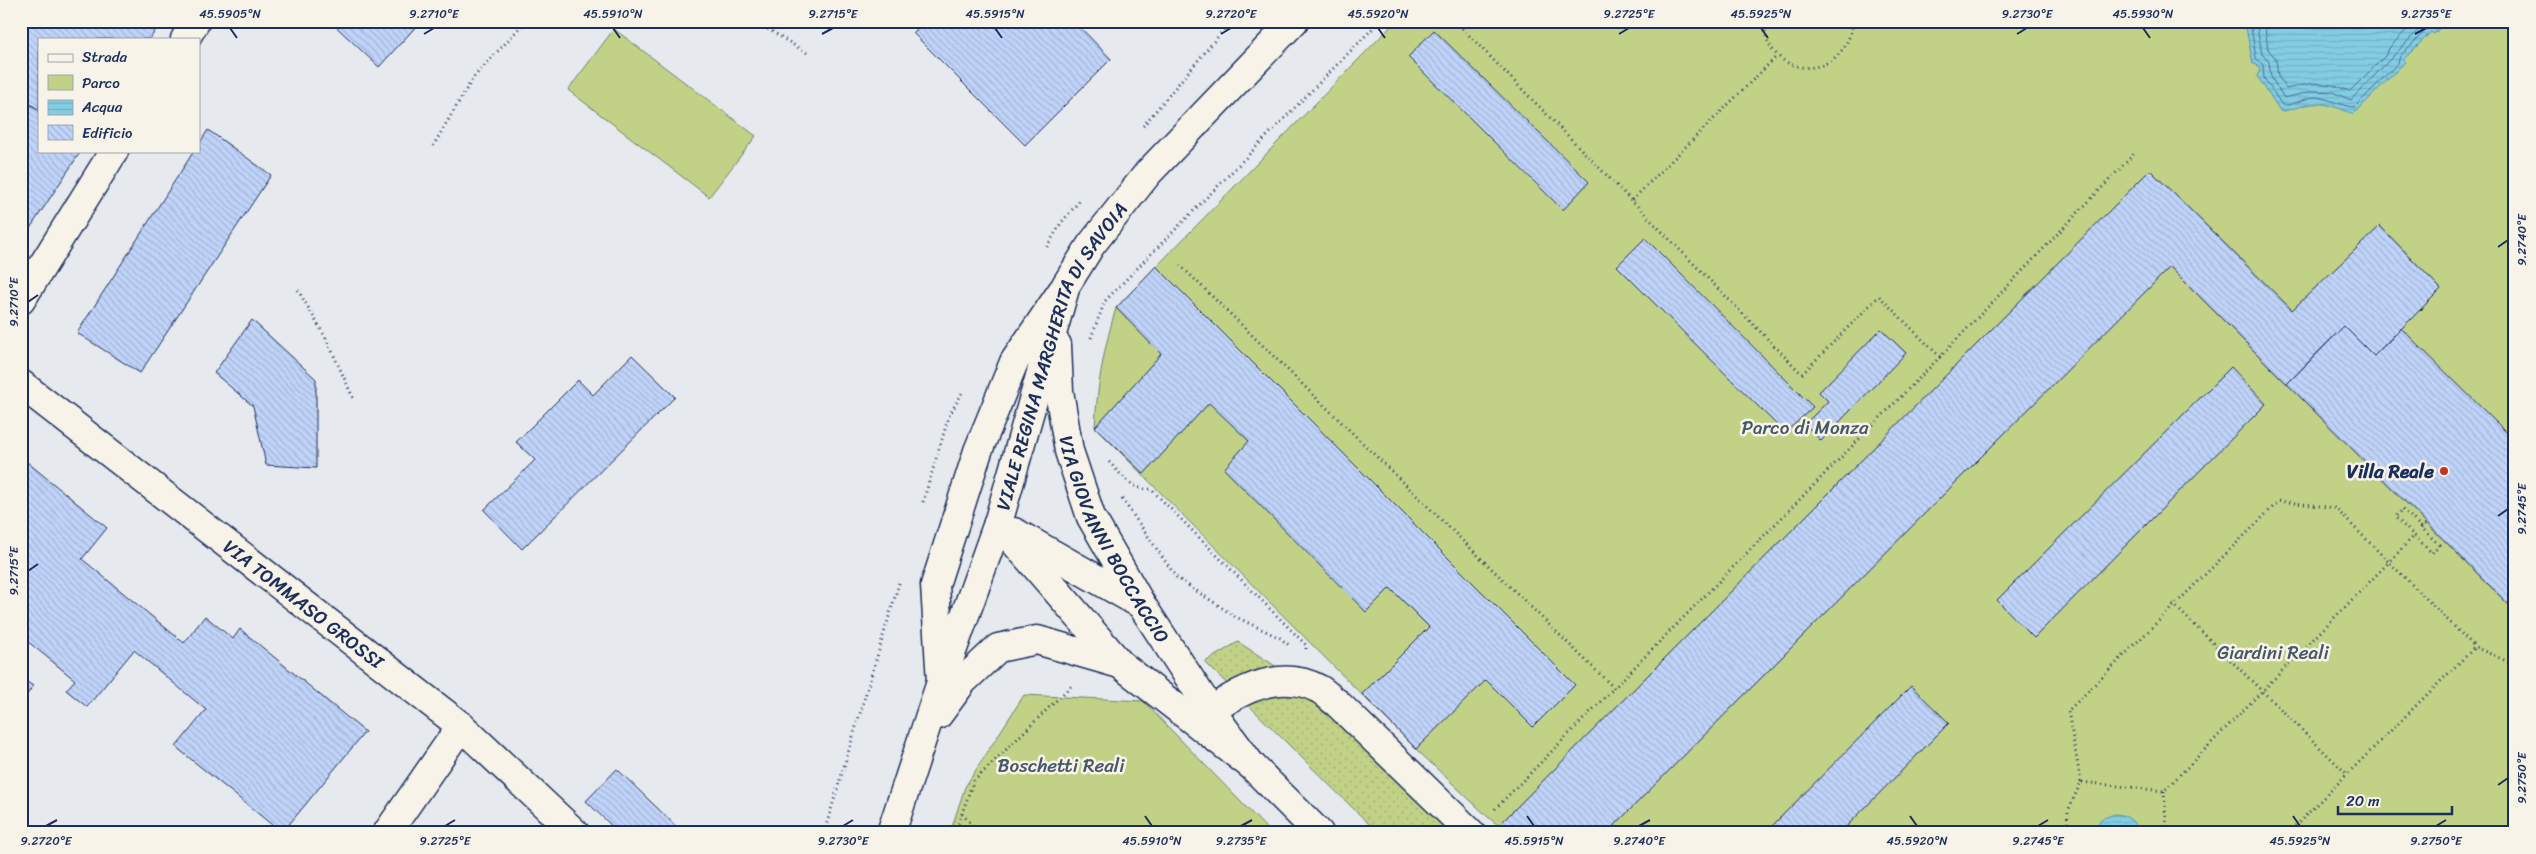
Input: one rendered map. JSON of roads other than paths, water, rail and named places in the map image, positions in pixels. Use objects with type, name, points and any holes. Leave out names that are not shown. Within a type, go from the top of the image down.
[{"type":"street","points":[[186,38],[196,21]]},
{"type":"street","name":"VIALE REGINA MARGHERITA DI SAVOIA","points":[[891,833],[941,682],[998,523],[1066,285],[1091,245],[1148,173],[1294,21]]},
{"type":"street","points":[[21,300],[113,152]]},
{"type":"street","points":[[941,682],[935,585],[978,452],[1014,362],[1066,285]]},
{"type":"street","name":"VIA GIOVANNI BOCCACCIO","points":[[1066,285],[1056,351],[1059,391],[1069,451],[1091,517],[1141,604],[1211,712],[1252,766]]},
{"type":"street","name":"VIA TOMMASO GROSSI","points":[[21,384],[461,726],[575,833]]},
{"type":"street","points":[[998,523],[1141,604]]},
{"type":"street","name":"VIA GIOVANNI BOCCACCIO","points":[[998,523],[1120,664],[1252,766],[1319,833]]},
{"type":"street","name":"VIA GIOVANNI BOCCACCIO","points":[[923,737],[963,681],[998,648],[1037,640],[1120,664]]},
{"type":"street","points":[[1211,712],[1230,698],[1272,680],[1290,680],[1319,688],[1479,825]]},
{"type":"street","points":[[387,833],[461,726]]},
{"type":"water","points":[[2247,21],[2446,21],[2434,34],[2431,32],[2403,60],[2405,62],[2354,114],[2324,104],[2310,104],[2281,112],[2257,76],[2260,70],[2256,64],[2253,64],[2245,23]]},
{"type":"water","points":[[2115,814],[2130,819],[2136,825],[2139,833],[2093,833],[2101,819]]},
{"type":"place","name":"Villa Reale","points":[[2444,471]]},
{"type":"park label","name":"Parco di Monza","points":[[1805,427]]},
{"type":"park label","name":"Giardini Reali","points":[[2273,652]]},
{"type":"park label","name":"Boschetti Reali","points":[[1061,765]]}]
